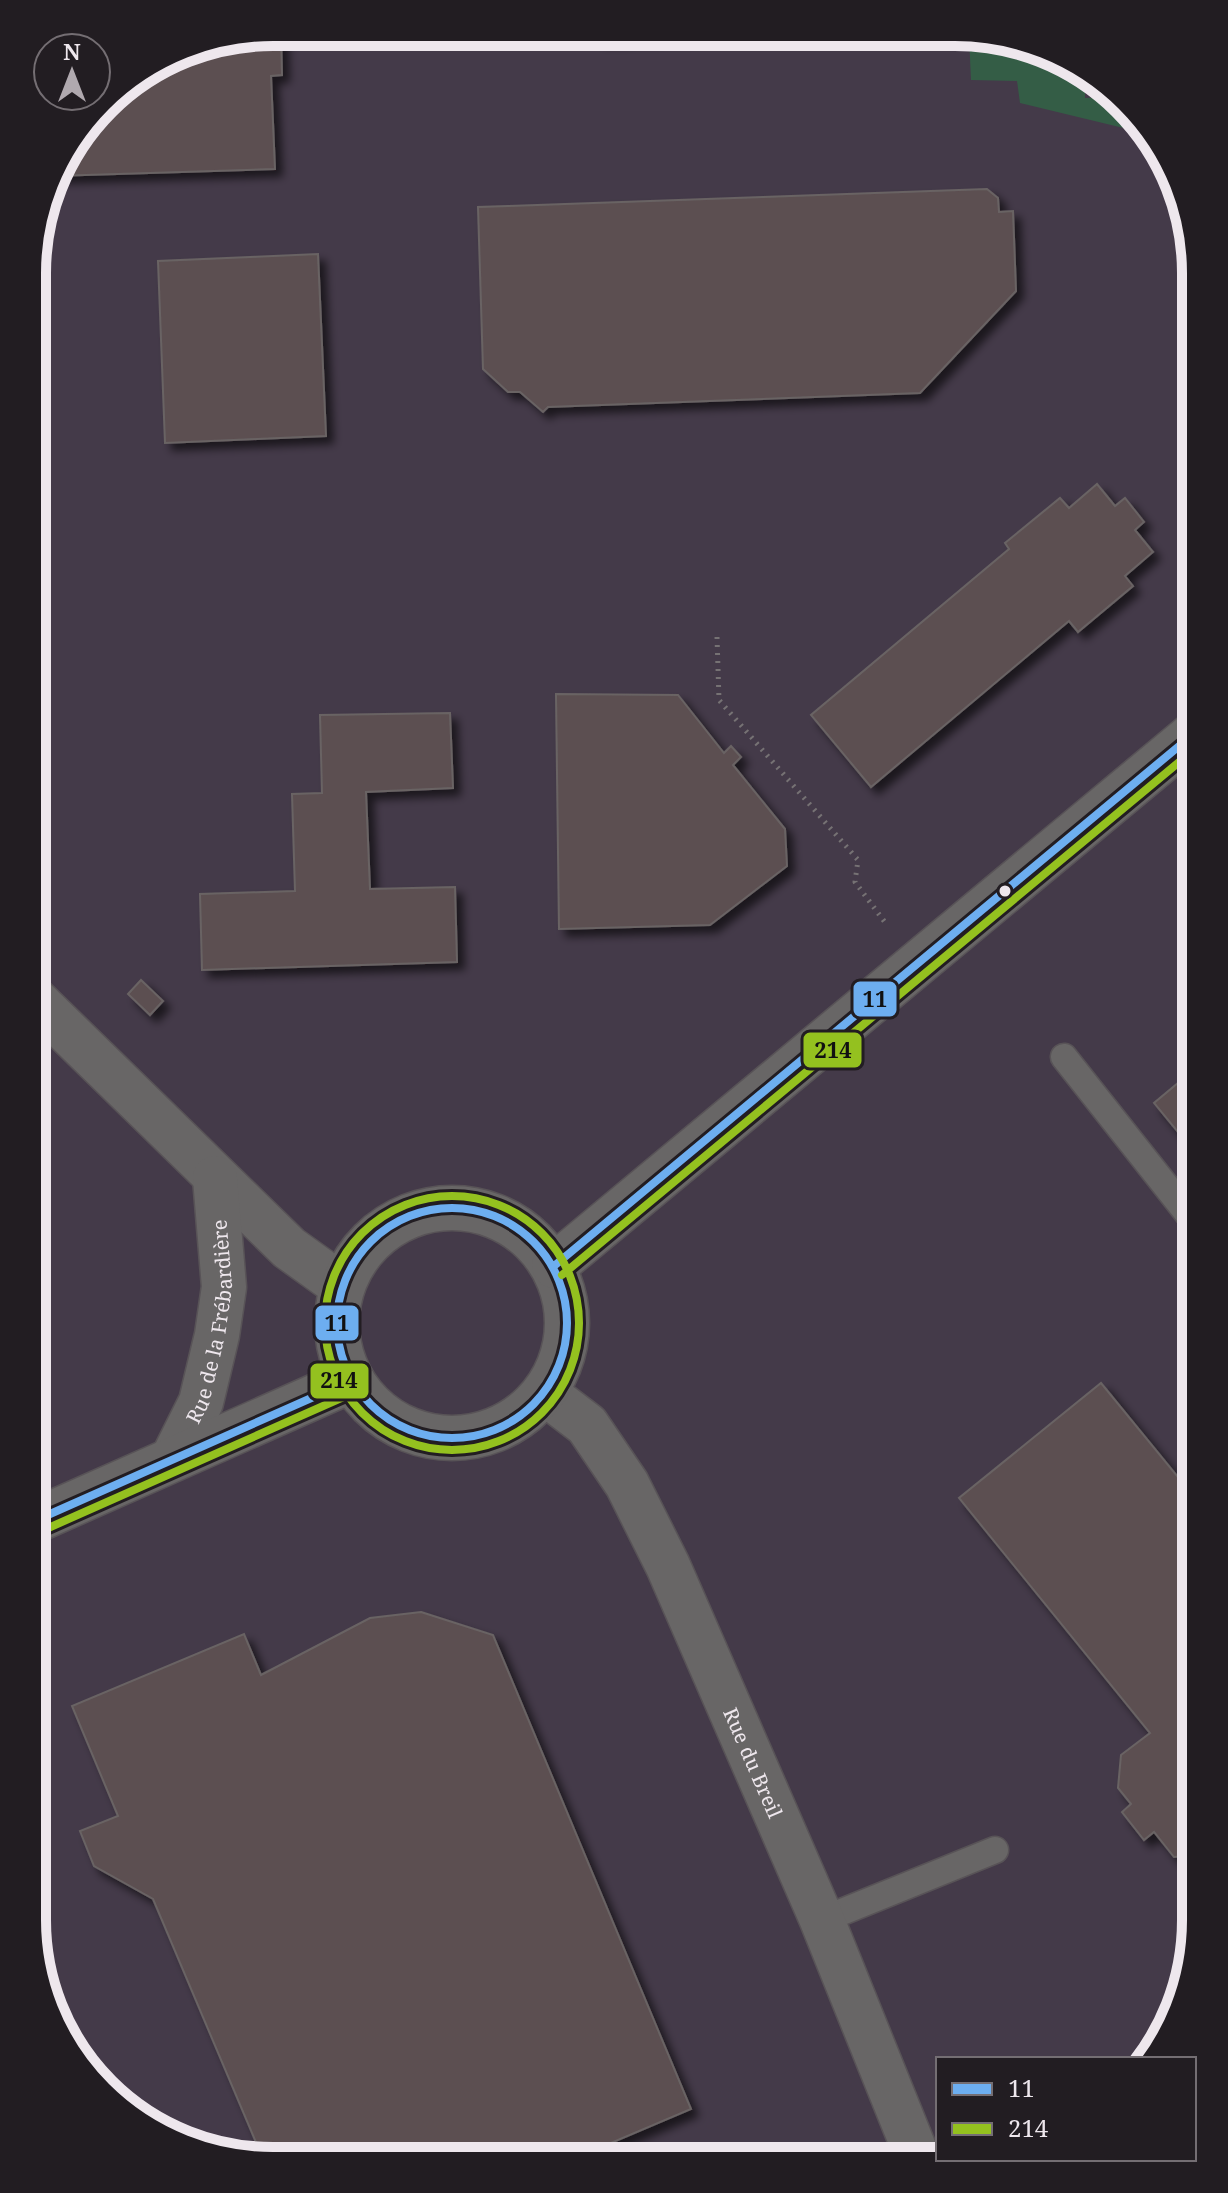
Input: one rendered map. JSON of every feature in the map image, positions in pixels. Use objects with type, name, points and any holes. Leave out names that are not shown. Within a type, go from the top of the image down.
[{"type":"street","points":[[554,1266],[1182,744]]},
{"type":"street","name":"Rue de la Frébardière","points":[[46,1011],[289,1248],[342,1286]]},
{"type":"street","name":"Rue de la Frébardière","points":[[173,1458],[201,1402],[217,1335],[224,1287],[215,1178]]},
{"type":"street","points":[[461,1207],[498,1216],[529,1236],[554,1266],[566,1297],[568,1330],[561,1364],[545,1393],[517,1419],[482,1434],[445,1438],[408,1429],[376,1409],[352,1380],[340,1349],[337,1328],[342,1286],[360,1253],[388,1226],[422,1211],[461,1207]]},
{"type":"street","points":[[46,1516],[352,1380]]},
{"type":"street","name":"Rue du Breil","points":[[545,1393],[587,1425],[627,1484],[668,1566],[822,1920],[913,2147]]},
{"type":"lane","points":[[1064,1057],[1182,1206]]},
{"type":"lane","points":[[822,1920],[995,1850]]},
{"type":"path","points":[[717,637],[719,700],[858,860],[855,882],[917,965]]},
{"type":"shaded area","points":[[258,46],[955,46],[999,50],[1055,69],[1105,102],[1144,147],[1170,200],[1180,244],[1182,273],[1182,1935],[1178,1964],[1165,2007],[1136,2057],[936,2057],[936,2147],[244,2145],[186,2130],[147,2109],[123,2091],[84,2046],[58,1993],[46,1935],[48,244],[63,186],[76,160],[102,123],[147,84],[186,63]]},
{"type":"green space","points":[[970,47],[999,50],[1028,58],[1081,84],[1085,87],[1085,98],[1099,98],[1131,130],[1020,103],[1017,81],[971,80]]},
{"type":"building","points":[[281,46],[282,75],[271,76],[275,169],[68,176],[93,135],[123,102],[147,84],[186,63],[229,50]]},
{"type":"building","points":[[987,189],[998,198],[999,212],[1013,211],[1016,291],[920,393],[548,407],[543,412],[520,392],[508,392],[483,369],[478,207]]},
{"type":"building","points":[[318,254],[326,436],[165,443],[158,261]]},
{"type":"building","points":[[1097,484],[1115,506],[1125,498],[1144,522],[1135,530],[1153,552],[1125,576],[1133,586],[1078,632],[1069,621],[871,787],[811,715],[1009,549],[1005,543],[1060,498],[1069,508]]},
{"type":"building","points":[[556,694],[678,695],[724,753],[731,746],[741,757],[733,765],[785,829],[787,866],[710,925],[559,929]]},
{"type":"building","points":[[450,713],[453,788],[366,792],[370,889],[455,887],[457,962],[202,970],[200,894],[295,891],[292,794],[322,793],[320,715]]},
{"type":"building","points":[[141,980],[163,1001],[150,1015],[128,994]]},
{"type":"building","points":[[1182,1080],[1182,1137],[1154,1103]]},
{"type":"building","points":[[1101,1383],[1182,1482],[1182,1856],[1174,1857],[1154,1832],[1144,1840],[1122,1812],[1131,1804],[1118,1788],[1121,1755],[1150,1733],[959,1498]]},
{"type":"building","points":[[421,1612],[493,1635],[691,2109],[602,2147],[257,2146],[153,1899],[94,1866],[80,1831],[118,1816],[72,1706],[244,1634],[261,1675],[370,1618]]},
{"type":"transit line","name":"11","points":[[554,1266],[1182,744]]},
{"type":"transit line","name":"214","points":[[562,1275],[1182,760]]},
{"type":"transit line","name":"214","points":[[452,1196],[501,1206],[542,1233],[569,1274],[579,1323],[569,1372],[542,1413],[501,1440],[452,1450],[403,1440],[362,1413],[335,1372],[325,1323],[335,1274],[362,1233],[403,1206],[452,1196]]},
{"type":"transit line","name":"11","points":[[452,1208],[474,1210],[496,1217],[533,1242],[558,1279],[565,1301],[567,1323],[565,1345],[558,1367],[533,1404],[496,1429],[474,1436],[452,1438],[430,1436],[408,1429],[371,1404],[346,1367],[339,1345],[337,1323],[339,1301],[346,1279],[371,1242],[408,1217],[430,1210],[452,1208]]},
{"type":"transit line","name":"11","points":[[46,1516],[352,1380]]},
{"type":"transit line","name":"214","points":[[46,1529],[357,1391]]}]
